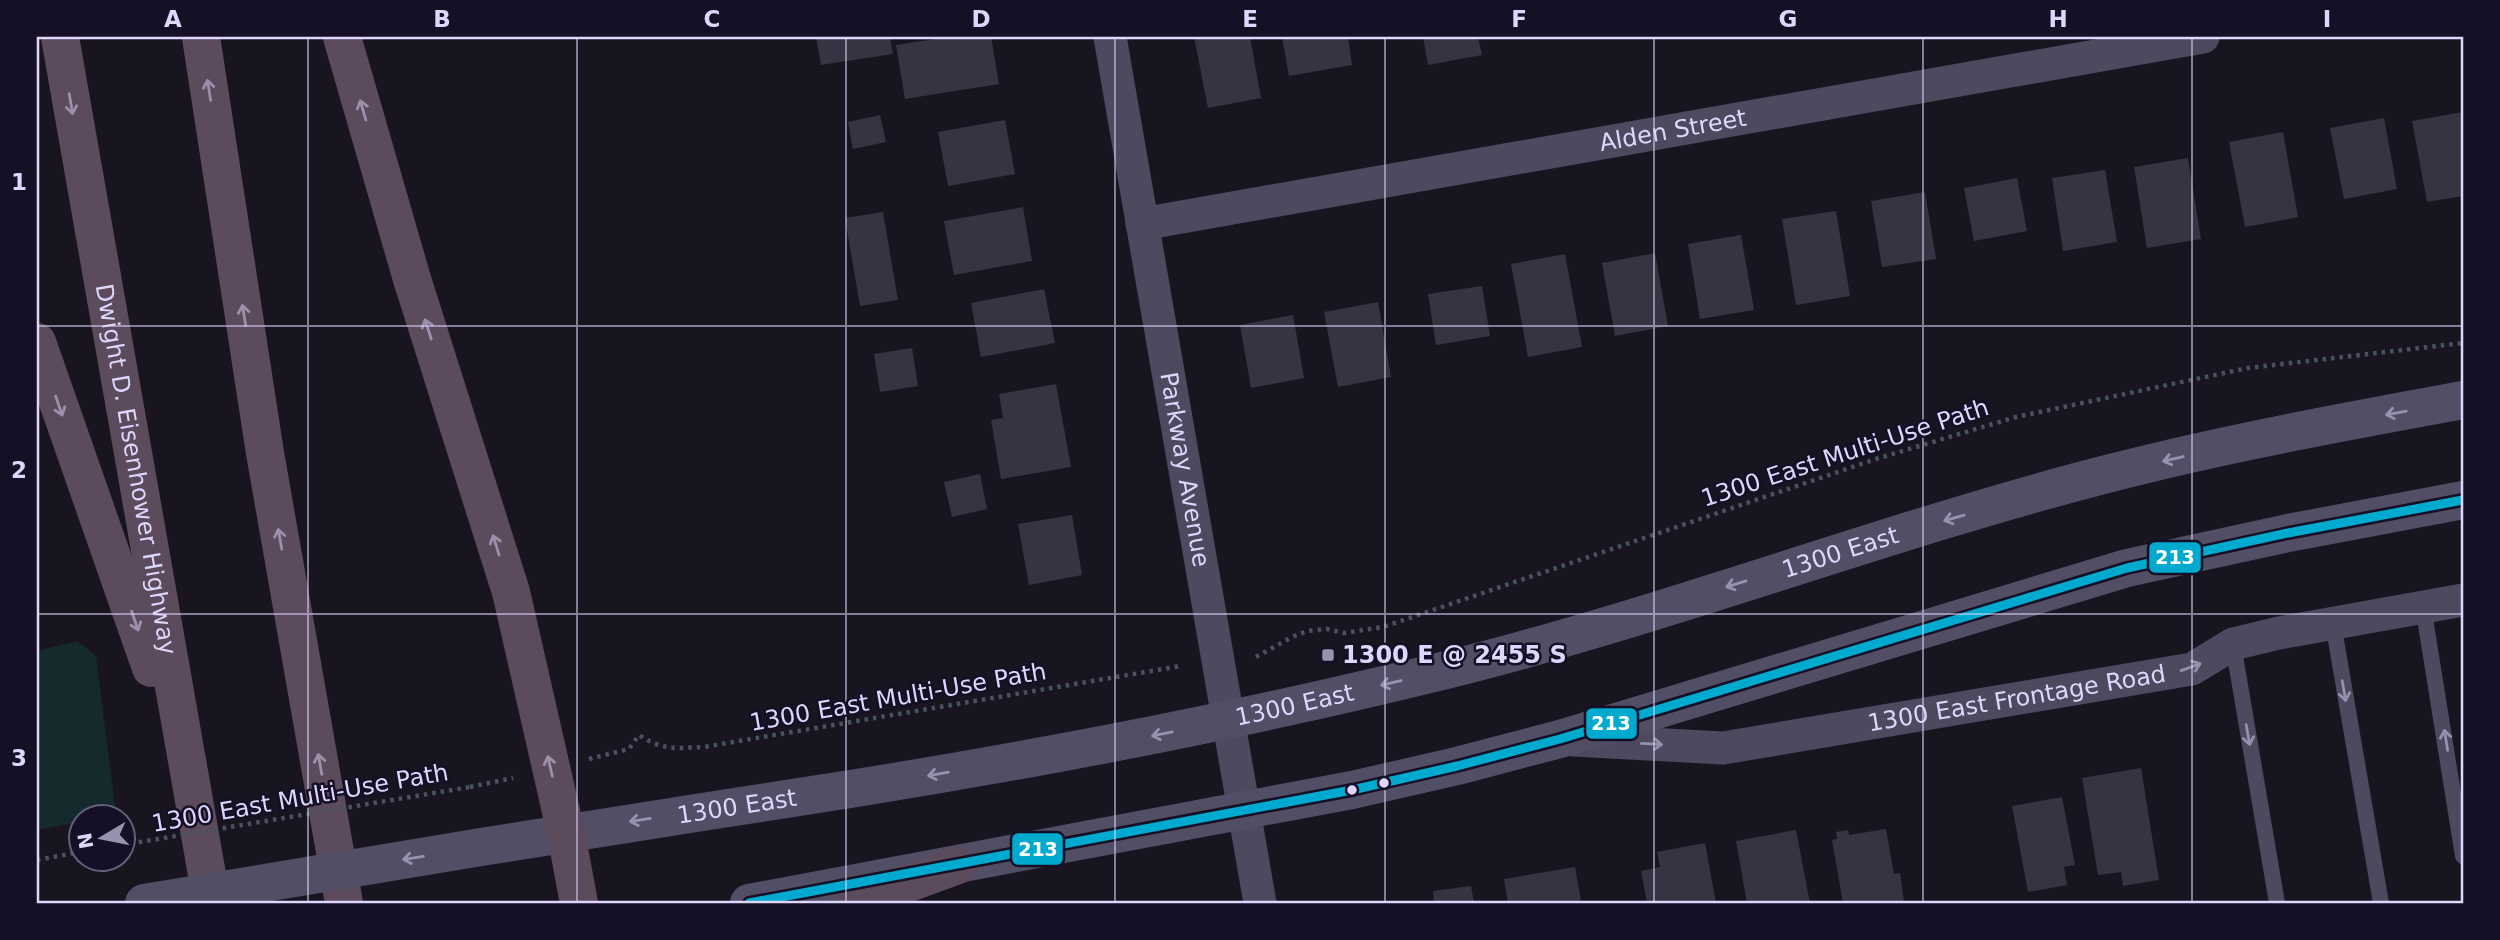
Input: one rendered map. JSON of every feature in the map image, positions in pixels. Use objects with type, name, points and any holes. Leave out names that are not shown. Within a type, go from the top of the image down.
[{"type":"highway","name":"Dwight D. Eisenhower Highway","points":[[60,37],[212,903]]},
{"type":"highway","points":[[201,37],[265,453],[344,903]]},
{"type":"highway","points":[[342,37],[412,279],[511,592],[566,833],[579,903]]},
{"type":"highway","points":[[37,342],[189,775]]},
{"type":"highway","points":[[855,903],[958,865]]},
{"type":"main road","name":"1300 East","points":[[144,903],[859,787],[1228,721],[1451,668],[1599,627],[1883,538],[2103,475],[2297,430],[2463,400]]},
{"type":"main road","points":[[749,903],[1352,790],[1457,766],[1560,739],[2127,568],[2288,533],[2463,500]]},
{"type":"street","name":"Parkway Avenue","points":[[1110,37],[1260,903]]},
{"type":"street","name":"Alden Street","points":[[1142,224],[2203,37]]},
{"type":"street","name":"1300 East Frontage Road","points":[[1560,739],[1723,748],[2192,669],[2233,644],[2463,600]]},
{"type":"lane","points":[[2423,606],[2463,856]]},
{"type":"lane","points":[[2333,623],[2381,903]]},
{"type":"lane","points":[[2233,644],[2277,903]]},
{"type":"path","name":"1300 East Multi-Use Path","points":[[1256,657],[1292,636],[1307,631],[1327,629],[1344,633],[1382,627],[1876,458],[2016,416],[2248,368],[2463,343]]},
{"type":"path","name":"1300 East Multi-Use Path","points":[[629,749],[639,735],[667,749],[704,747],[1181,666]]},
{"type":"path","name":"1300 East Multi-Use Path","points":[[136,843],[483,784]]},
{"type":"path","points":[[37,860],[66,855]]},
{"type":"green space","points":[[77,641],[96,656],[115,804],[66,804],[66,825],[37,830],[37,651]]},
{"type":"building","points":[[816,37],[890,37],[893,54],[821,65]]},
{"type":"building","points":[[948,37],[991,37],[999,84],[905,99],[896,45]]},
{"type":"building","points":[[1194,37],[1250,37],[1261,98],[1208,108]]},
{"type":"building","points":[[1282,37],[1348,37],[1352,65],[1289,76]]},
{"type":"building","points":[[1423,37],[1478,37],[1482,55],[1428,65]]},
{"type":"building","points":[[2463,112],[2463,196],[2427,202],[2412,121]]},
{"type":"building","points":[[880,115],[886,142],[853,149],[848,122]]},
{"type":"building","points":[[2384,118],[2397,189],[2344,199],[2330,128]]},
{"type":"building","points":[[1005,120],[1015,174],[948,186],[938,132]]},
{"type":"building","points":[[2283,132],[2298,217],[2245,227],[2229,142]]},
{"type":"building","points":[[2188,158],[2201,239],[2147,248],[2134,167]]},
{"type":"building","points":[[2105,170],[2117,242],[2063,251],[2052,178]]},
{"type":"building","points":[[2017,178],[2027,231],[1974,241],[1964,188]]},
{"type":"building","points":[[1925,192],[1936,259],[1882,267],[1871,201]]},
{"type":"building","points":[[1023,207],[1032,261],[954,275],[944,221]]},
{"type":"building","points":[[1836,211],[1850,296],[1796,305],[1782,219]]},
{"type":"building","points":[[883,212],[898,300],[860,306],[845,218]]},
{"type":"building","points":[[1741,235],[1754,310],[1700,319],[1688,244]]},
{"type":"building","points":[[1655,253],[1668,326],[1615,336],[1602,263]]},
{"type":"building","points":[[1565,254],[1582,347],[1528,357],[1511,264]]},
{"type":"building","points":[[1482,286],[1490,336],[1436,345],[1428,294]]},
{"type":"building","points":[[1044,289],[1055,343],[981,357],[971,303]]},
{"type":"building","points":[[1378,302],[1391,377],[1338,387],[1324,312]]},
{"type":"building","points":[[1293,315],[1304,378],[1251,388],[1240,325]]},
{"type":"building","points":[[912,348],[918,386],[880,392],[874,354]]},
{"type":"building","points":[[1056,384],[1071,467],[1001,479],[991,420],[1003,418],[999,394]]},
{"type":"building","points":[[980,474],[987,509],[952,517],[944,482]]},
{"type":"building","points":[[1072,515],[1082,575],[1029,585],[1018,524]]},
{"type":"building","points":[[2141,768],[2159,880],[2123,886],[2121,872],[2098,875],[2082,778]]},
{"type":"building","points":[[2062,797],[2075,865],[2064,867],[2067,885],[2028,892],[2012,806]]},
{"type":"building","points":[[1886,829],[1894,874],[1900,873],[1904,901],[1843,903],[1832,840],[1837,839],[1836,832],[1848,830],[1849,835]]},
{"type":"building","points":[[1796,830],[1810,903],[1747,903],[1736,841]]},
{"type":"building","points":[[1705,843],[1716,903],[1647,903],[1641,871],[1660,867],[1657,852]]},
{"type":"building","points":[[1575,867],[1581,900],[1570,903],[1508,903],[1504,879]]},
{"type":"building","points":[[1471,886],[1474,903],[1434,903],[1433,891]]},
{"type":"transit line","name":"213","points":[[749,903],[1352,790],[1457,766],[1560,739],[2127,568],[2288,533],[2463,500]]},
{"type":"place","name":"1300 E @ 2455 S","points":[[1328,655]]}]
